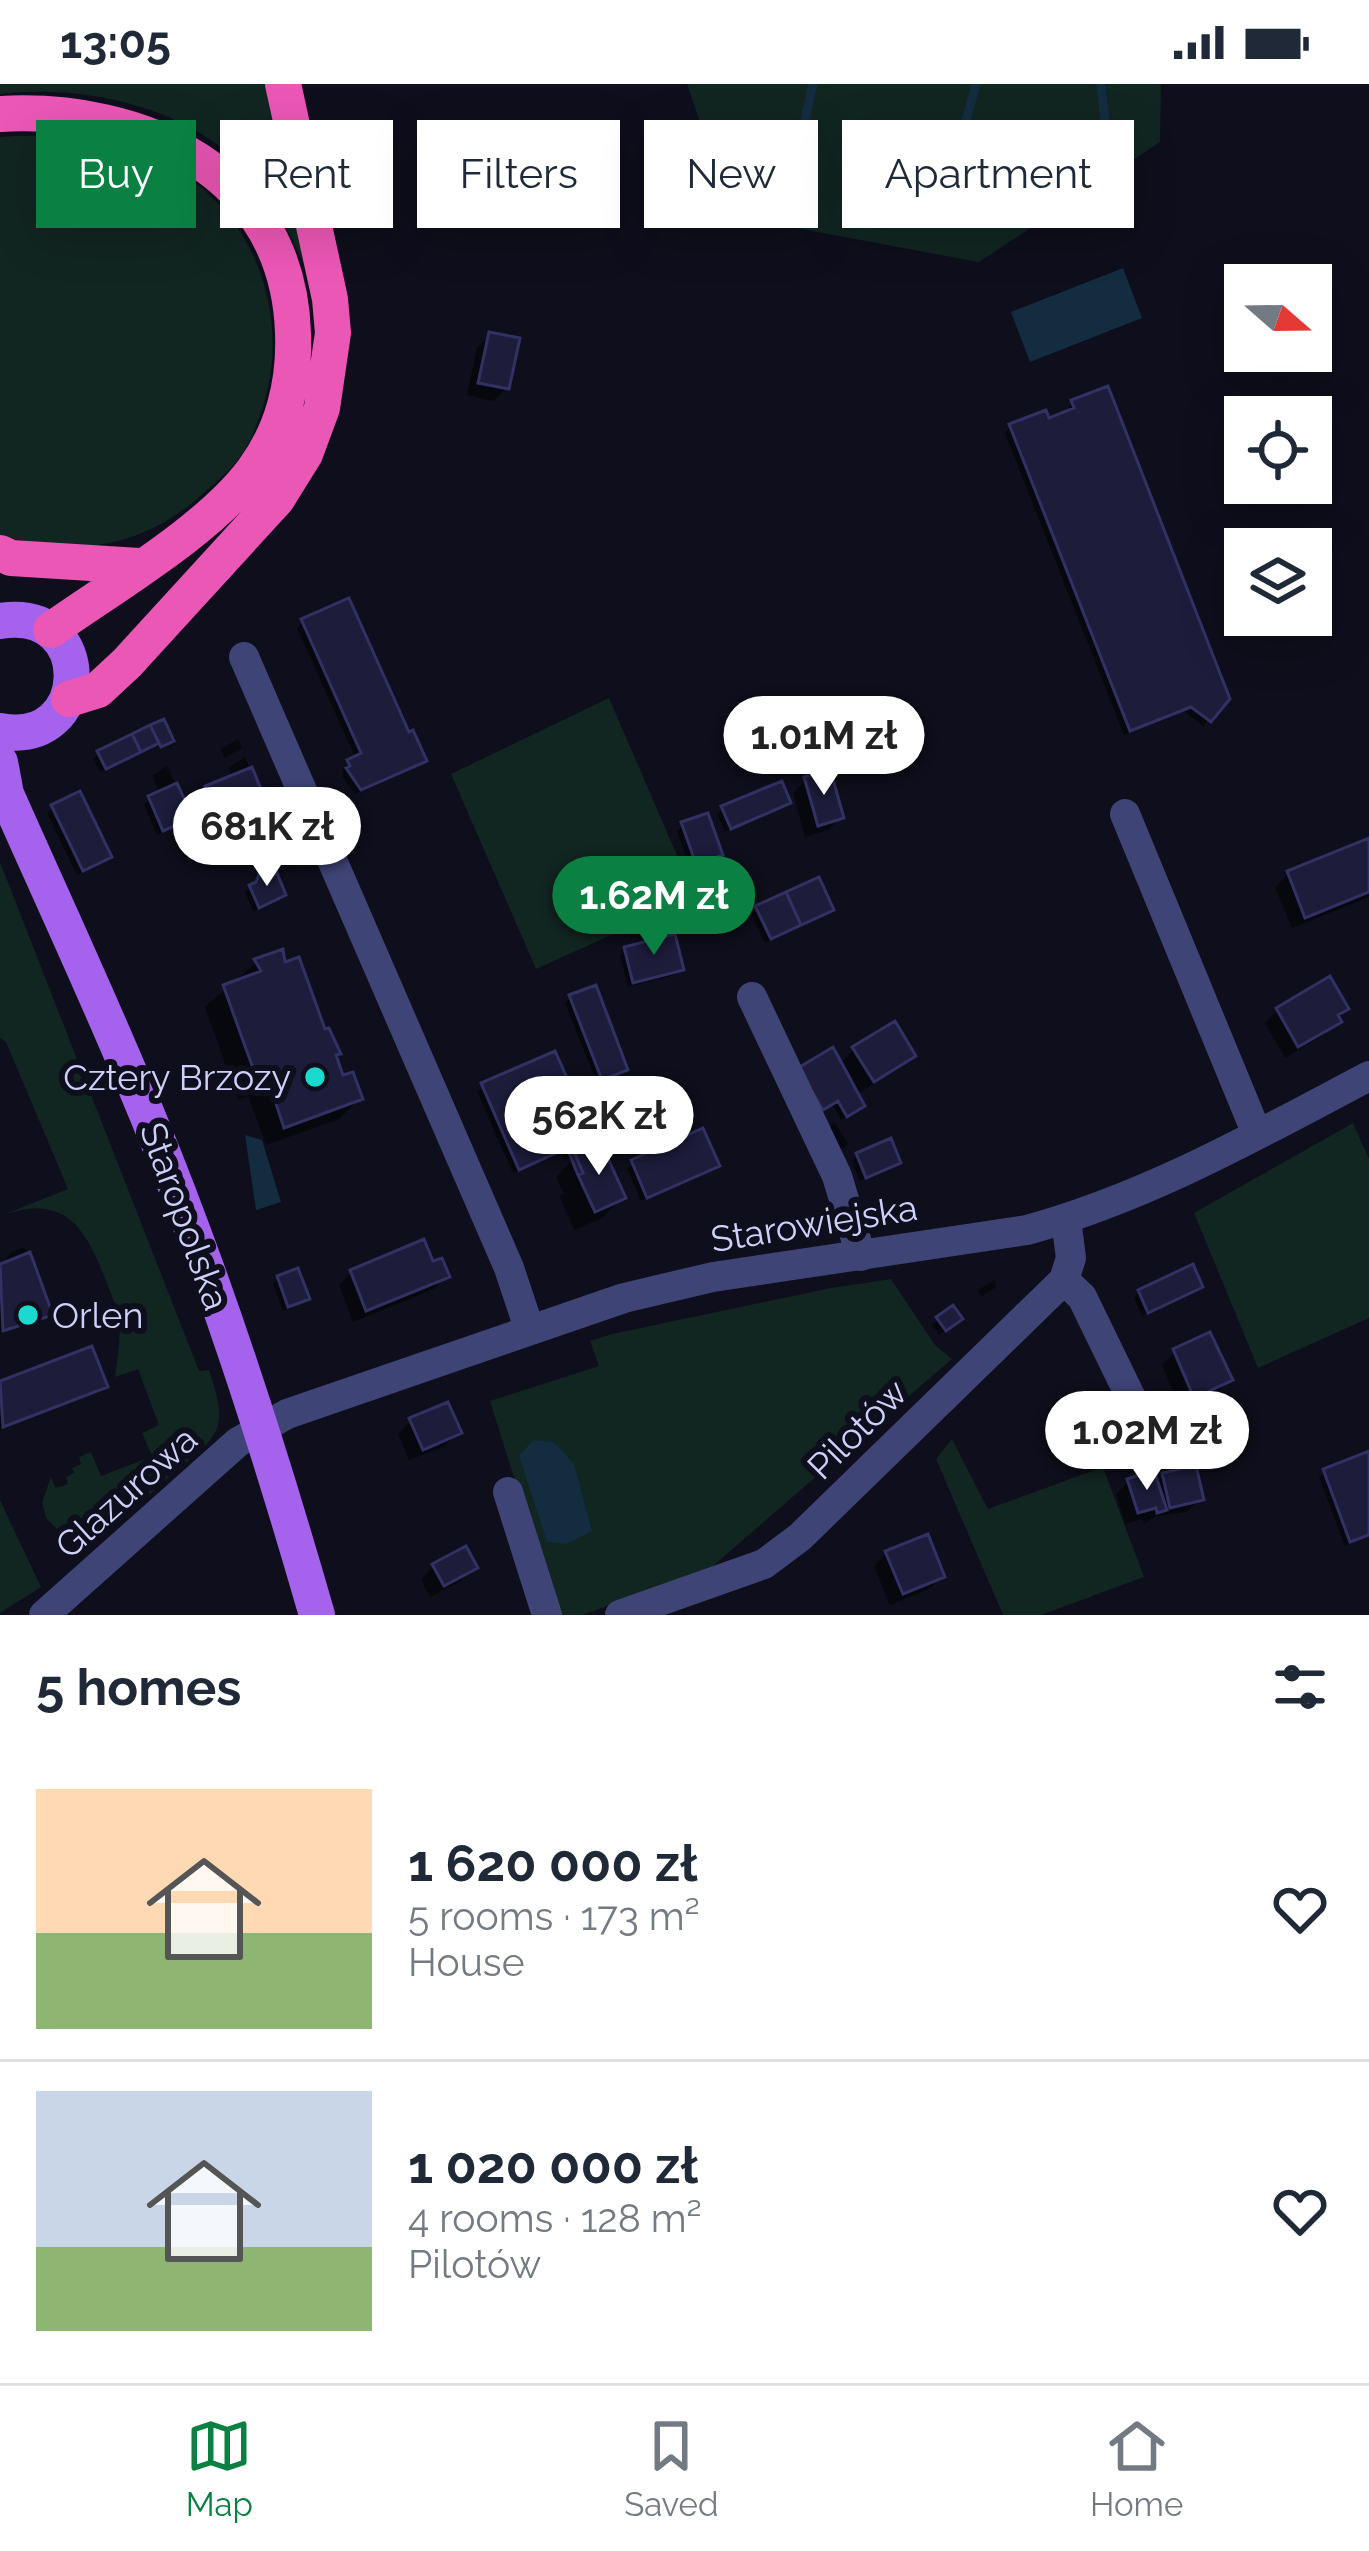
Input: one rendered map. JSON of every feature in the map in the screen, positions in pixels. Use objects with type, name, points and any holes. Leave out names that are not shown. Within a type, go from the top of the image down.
[{"type":"highway","points":[[69,699],[98,690],[127,663],[262,516],[305,454],[322,408],[333,333],[330,299],[283,84]]},
{"type":"highway","points":[[0,114],[100,118],[154,135],[197,156],[235,189],[264,227],[284,272],[293,315],[294,359],[285,407],[253,471],[229,497],[51,631]]},
{"type":"highway","points":[[0,553],[11,558],[140,566]]},
{"type":"main road","points":[[0,621],[34,621],[51,631],[72,662],[69,699]]},
{"type":"main road","name":"Staropolska","points":[[69,699],[42,727],[1,745],[7,794],[146,1112],[261,1427],[317,1615]]},
{"type":"street","points":[[244,657],[509,1268],[529,1328]]},
{"type":"street","points":[[1125,814],[1257,1134]]},
{"type":"street","points":[[752,997],[837,1176],[861,1256]]},
{"type":"street","name":"Starowiejska","points":[[261,1427],[624,1298],[713,1277],[1027,1230],[1066,1219],[1149,1186],[1369,1076]]},
{"type":"street","points":[[1066,1219],[1071,1258],[1064,1280],[1082,1297],[1153,1443]]},
{"type":"street","name":"Pilotów","points":[[620,1615],[764,1564],[814,1526],[1064,1280]]},
{"type":"street","name":"Glazurowa","points":[[44,1615],[238,1442],[261,1427]]},
{"type":"street","points":[[508,1492],[548,1615]]},
{"type":"green space","points":[[0,84],[270,84],[277,120],[220,120],[220,148],[196,131],[196,120],[174,120],[137,106],[68,93],[0,94]]},
{"type":"green space","points":[[687,84],[1161,84],[1160,142],[1134,159],[1134,120],[842,120],[842,228],[1030,228],[979,262],[795,228],[818,228],[818,120],[699,120]]},
{"type":"green space","points":[[36,136],[36,228],[196,228],[196,184],[220,206],[220,228],[237,228],[252,252],[270,311],[271,372],[250,441],[233,466],[197,499],[128,538],[54,546],[0,535],[0,137]]},
{"type":"green space","points":[[286,228],[297,228],[304,265]]},
{"type":"green space","points":[[609,698],[695,897],[536,969],[451,774]]},
{"type":"green space","points":[[0,862],[199,1371],[209,1370],[215,1390],[217,1429],[174,1473],[152,1456],[142,1433],[159,1425],[138,1369],[115,1377],[118,1315],[78,1227],[54,1211],[39,1208],[0,1216],[68,1189],[6,1042],[0,1038]]},
{"type":"green space","points":[[1353,1123],[1369,1159],[1369,1318],[1258,1368],[1194,1213]]},
{"type":"green space","points":[[891,1279],[935,1345],[952,1359],[857,1441],[859,1447],[847,1450],[713,1566],[583,1615],[557,1615],[490,1401],[599,1366],[590,1341],[612,1334]]},
{"type":"green space","points":[[952,1439],[988,1509],[1103,1467],[1144,1577],[1041,1615],[1003,1615],[936,1459]]},
{"type":"green space","points":[[91,1452],[101,1476],[143,1460],[169,1477],[93,1546],[73,1545],[46,1518],[42,1502],[51,1477],[56,1488],[68,1484],[66,1477],[81,1464],[79,1457]]},
{"type":"green space","points":[[0,1500],[41,1587],[0,1613]]},
{"type":"water","points":[[1123,268],[1142,318],[1030,362],[1011,312]]},
{"type":"water","points":[[245,1135],[262,1140],[281,1202],[256,1210]]},
{"type":"water","points":[[534,1440],[554,1442],[574,1464],[592,1531],[567,1544],[547,1542],[519,1455]]},
{"type":"building","points":[[489,332],[520,338],[509,389],[478,383]]},
{"type":"building","points":[[1108,386],[1230,699],[1211,722],[1191,707],[1130,731],[1009,424],[1046,410],[1049,418],[1074,408],[1071,400]]},
{"type":"building","points":[[349,598],[409,732],[413,730],[427,761],[361,790],[346,768],[350,766],[347,760],[361,753],[301,619]]},
{"type":"building","points":[[164,719],[174,741],[161,747],[150,725]]},
{"type":"building","points":[[150,725],[159,743],[141,752],[132,734]]},
{"type":"building","points":[[132,734],[141,752],[106,769],[97,751]]},
{"type":"building","points":[[252,767],[265,799],[218,817],[205,786]]},
{"type":"building","points":[[830,769],[844,818],[818,826],[804,777]]},
{"type":"building","points":[[782,781],[791,803],[731,829],[721,806]]},
{"type":"building","points":[[177,783],[193,818],[163,831],[148,796]]},
{"type":"building","points":[[80,791],[112,857],[83,871],[51,805]]},
{"type":"building","points":[[708,813],[723,855],[696,864],[681,822]]},
{"type":"building","points":[[1369,838],[1369,892],[1305,918],[1287,871]]},
{"type":"building","points":[[260,872],[277,873],[286,895],[259,908],[249,885]]},
{"type":"building","points":[[819,877],[834,910],[801,925],[786,892]]},
{"type":"building","points":[[786,892],[801,925],[771,939],[755,906]]},
{"type":"building","points":[[675,934],[684,970],[633,983],[624,947]]},
{"type":"building","points":[[283,949],[285,962],[299,957],[325,1029],[329,1028],[341,1054],[336,1055],[343,1075],[353,1072],[363,1099],[284,1128],[268,1079],[258,1082],[223,985],[261,971],[254,959]]},
{"type":"building","points":[[1330,976],[1349,1009],[1338,1015],[1342,1022],[1298,1047],[1276,1008]]},
{"type":"building","points":[[596,985],[628,1070],[602,1080],[569,995]]},
{"type":"building","points":[[895,1021],[916,1056],[874,1082],[852,1047]]},
{"type":"building","points":[[833,1047],[865,1106],[847,1117],[838,1101],[823,1110],[798,1068]]},
{"type":"building","points":[[555,1051],[597,1145],[575,1154],[583,1173],[578,1175],[567,1148],[519,1170],[481,1083]]},
{"type":"building","points":[[703,1128],[720,1166],[647,1198],[631,1160],[669,1143],[665,1135],[678,1129],[681,1138]]},
{"type":"building","points":[[891,1138],[901,1163],[866,1178],[856,1153]]},
{"type":"building","points":[[601,1143],[626,1198],[595,1212],[578,1175],[583,1173],[575,1154]]},
{"type":"building","points":[[424,1239],[433,1261],[442,1258],[450,1277],[366,1311],[350,1270]]},
{"type":"building","points":[[30,1252],[53,1315],[3,1331],[0,1264]]},
{"type":"building","points":[[1193,1264],[1203,1287],[1148,1313],[1138,1290]]},
{"type":"building","points":[[298,1268],[310,1299],[288,1307],[277,1276]]},
{"type":"building","points":[[953,1305],[963,1319],[946,1331],[936,1317]]},
{"type":"building","points":[[1210,1332],[1233,1380],[1194,1398],[1173,1349]]},
{"type":"building","points":[[92,1346],[108,1387],[3,1427],[0,1381]]},
{"type":"building","points":[[1088,1394],[1092,1404],[1114,1395],[1128,1432],[1068,1456],[1053,1420],[1066,1415],[1061,1403]]},
{"type":"building","points":[[448,1402],[462,1433],[423,1450],[409,1418]]},
{"type":"building","points":[[1369,1451],[1369,1535],[1350,1542],[1323,1469]]},
{"type":"building","points":[[1196,1465],[1204,1500],[1170,1508],[1162,1473]]},
{"type":"building","points":[[1154,1470],[1167,1510],[1138,1513],[1127,1479]]},
{"type":"building","points":[[928,1534],[945,1577],[903,1594],[885,1551]]},
{"type":"building","points":[[466,1546],[478,1568],[444,1586],[432,1564]]},
{"type":"waterway","points":[[805,120],[813,84]]},
{"type":"waterway","points":[[966,120],[976,84]]},
{"type":"waterway","points":[[1101,84],[1105,120]]},
{"type":"place","name":"Cztery Brzozy","points":[[315,1077]]},
{"type":"place","name":"Orlen","points":[[28,1315]]}]
